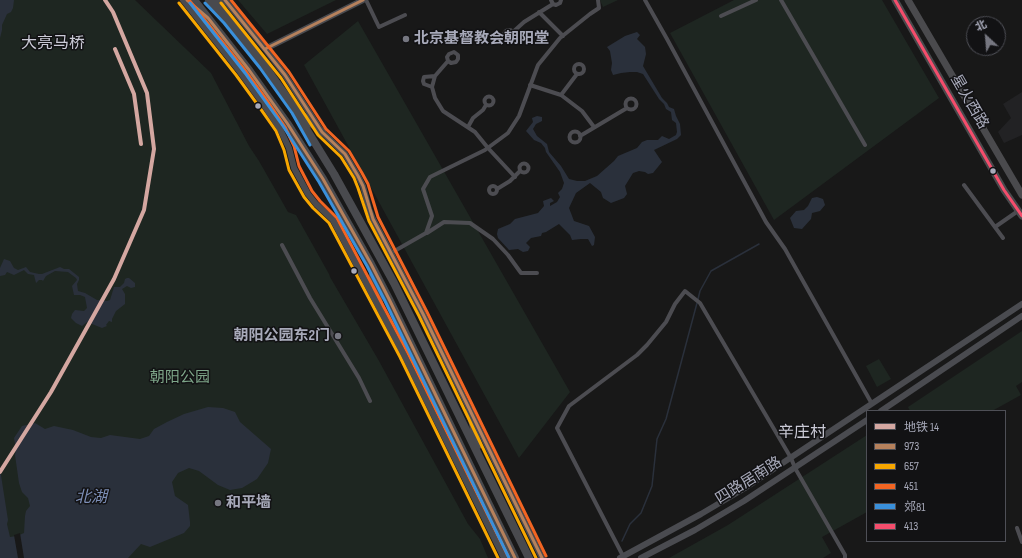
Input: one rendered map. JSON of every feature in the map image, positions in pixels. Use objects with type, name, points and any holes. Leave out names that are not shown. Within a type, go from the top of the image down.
[{"type":"highway","points":[[187,0],[208,18]]},
{"type":"highway","points":[[194,0],[288,123],[323,179],[371,264],[516,558]]},
{"type":"highway","points":[[209,0],[228,20],[264,65],[296,110],[338,181],[394,283],[529,558]]},
{"type":"highway","points":[[218,0],[228,20]]},
{"type":"highway","points":[[296,110],[322,132]]},
{"type":"highway","points":[[371,264],[380,307]]},
{"type":"highway","points":[[470,411],[481,459]]},
{"type":"main road","name":"星火西路","points":[[895,0],[1004,190],[1020,213]]},
{"type":"main road","name":"星火西路","points":[[908,0],[1022,195]]},
{"type":"street","points":[[183,0],[240,72],[280,129],[289,148],[294,168],[308,194],[333,220],[380,307],[504,558]]},
{"type":"street","points":[[225,0],[265,48],[285,75],[322,132],[345,154],[358,176],[363,186],[368,209],[423,314],[542,558]]},
{"type":"street","points":[[265,48],[365,0],[379,27],[405,15]]},
{"type":"street","points":[[513,32],[552,2],[558,4],[561,0]]},
{"type":"street","points":[[426,233],[432,216],[423,189],[430,177],[488,148],[508,133],[519,116],[538,65],[560,38],[600,8],[598,0]]},
{"type":"street","points":[[645,0],[766,222],[785,249],[872,404]]},
{"type":"street","points":[[722,16],[756,0]]},
{"type":"street","points":[[781,0],[865,144]]},
{"type":"street","points":[[538,12],[563,36]]},
{"type":"street","points":[[448,61],[435,76],[432,87],[435,98],[443,111],[475,132],[515,177]]},
{"type":"street","points":[[560,94],[577,74]]},
{"type":"street","points":[[432,87],[424,84],[424,77],[435,76]]},
{"type":"street","points":[[530,85],[560,94],[582,112],[594,127]]},
{"type":"street","points":[[468,127],[473,118],[483,110],[486,105]]},
{"type":"street","points":[[580,136],[627,108]]},
{"type":"street","points":[[497,189],[515,177],[520,171]]},
{"type":"street","points":[[964,185],[1003,238]]},
{"type":"street","points":[[995,227],[1020,213]]},
{"type":"street","points":[[391,253],[444,222],[470,223],[493,239],[508,254],[521,273],[537,273]]},
{"type":"street","points":[[282,245],[310,298],[359,378],[370,401]]},
{"type":"street","points":[[845,558],[794,468],[791,458],[700,303],[685,291],[675,304],[666,322],[637,356],[569,406],[557,428],[622,557],[745,488],[791,458],[1022,304]]},
{"type":"street","points":[[882,410],[1022,316]]},
{"type":"street","name":"四路居南路","points":[[641,558],[695,530],[744,501],[866,421]]},
{"type":"street","points":[[1017,528],[1022,542]]},
{"type":"shaded area","points":[[1022,92],[1022,135],[1004,143],[998,132],[1011,118],[1003,104]]},
{"type":"green space","name":"朝阳公园","points":[[0,0],[135,0],[211,73],[249,146],[288,212],[296,215],[379,361],[468,524],[480,539],[488,558],[0,558]]},
{"type":"green space","points":[[238,0],[336,0],[267,34]]},
{"type":"green space","points":[[600,0],[618,0],[603,7]]},
{"type":"green space","points":[[734,0],[882,0],[939,98],[774,220],[670,33]]},
{"type":"green space","points":[[358,21],[570,392],[519,458],[304,65]]},
{"type":"green space","points":[[1022,331],[1022,382],[1016,386],[1021,395],[994,410],[910,410],[908,407]]},
{"type":"green space","points":[[879,359],[891,379],[877,387],[866,366]]},
{"type":"green space","points":[[866,436],[866,513],[822,537],[831,553],[823,558],[669,558],[728,525]]},
{"type":"water","points":[[0,0],[14,0],[13,8],[11,12],[7,14],[2,25],[0,38]]},
{"type":"water","points":[[637,32],[640,35],[637,39],[645,47],[646,54],[643,66],[662,98],[669,107],[674,109],[680,124],[681,135],[677,139],[654,150],[662,162],[653,173],[648,174],[639,171],[633,173],[625,186],[627,194],[624,198],[611,203],[603,198],[601,192],[590,183],[576,193],[569,208],[574,221],[589,226],[595,237],[594,245],[592,246],[588,239],[572,240],[570,235],[559,224],[542,233],[541,236],[531,238],[526,243],[530,247],[528,251],[523,252],[518,249],[509,250],[498,238],[498,229],[510,224],[515,219],[538,213],[544,206],[543,201],[551,198],[554,201],[550,203],[550,206],[557,202],[560,197],[558,193],[562,189],[564,183],[560,172],[546,152],[545,148],[541,143],[534,140],[526,131],[533,122],[532,118],[537,116],[542,117],[542,121],[536,124],[533,129],[537,136],[547,144],[549,152],[561,166],[569,179],[577,181],[585,181],[597,176],[618,156],[637,148],[642,142],[647,140],[658,140],[662,136],[669,139],[676,135],[676,123],[672,120],[671,112],[666,109],[643,74],[630,72],[613,75],[611,70],[612,63],[610,51],[607,47],[625,36]]},
{"type":"water","points":[[817,197],[823,199],[825,205],[820,211],[812,213],[811,219],[802,229],[794,228],[790,218],[796,211],[804,210],[812,198]]},
{"type":"water","points":[[4,259],[10,261],[14,268],[18,270],[26,267],[30,272],[39,274],[60,267],[69,269],[79,277],[77,284],[78,291],[97,300],[110,300],[114,287],[120,287],[127,278],[135,283],[135,287],[131,288],[127,286],[122,289],[125,294],[125,304],[116,311],[112,322],[109,321],[106,325],[107,326],[102,328],[87,322],[82,326],[71,318],[75,310],[84,311],[87,308],[85,297],[74,295],[72,286],[77,280],[76,278],[68,272],[55,271],[46,276],[43,281],[39,280],[36,283],[34,275],[28,274],[24,270],[14,275],[7,272],[5,275],[0,276],[0,268]]},
{"type":"water","name":"北湖","points":[[208,407],[223,408],[235,412],[240,422],[271,449],[268,463],[257,479],[242,488],[230,490],[218,485],[199,471],[189,468],[178,473],[172,482],[175,496],[188,505],[190,522],[190,526],[184,533],[150,547],[141,544],[128,558],[0,558],[0,469],[10,537],[24,533],[26,511],[30,506],[28,498],[22,492],[19,483],[15,455],[16,450],[14,438],[22,426],[35,423],[45,429],[54,426],[73,430],[91,437],[101,438],[110,435],[140,439],[149,436],[154,429],[184,414]]},
{"type":"pier","points":[[20,533],[24,558],[18,558],[14,535]]},
{"type":"waterway","points":[[698,299],[700,291],[711,271],[759,244]]},
{"type":"waterway","points":[[622,541],[630,524],[641,513],[652,486],[657,439],[666,419],[697,303]]},
{"type":"metro line","name":"14","points":[[0,472],[51,392],[114,279],[144,210],[154,149],[147,93],[113,12],[105,0]]},
{"type":"metro line","name":"14","points":[[115,49],[134,94],[141,144]]},
{"type":"transit line","name":"973","points":[[187,0],[208,18],[249,70],[287,123],[323,179],[389,299],[515,558]]},
{"type":"transit line","name":"451","points":[[189,0],[244,69],[285,127],[294,146],[299,166],[312,191],[337,218],[408,353],[508,556]]},
{"type":"transit line","name":"973","points":[[225,0],[285,75],[322,132],[345,154],[358,176],[363,186],[373,219],[423,314],[542,558]]},
{"type":"transit line","name":"451","points":[[231,0],[289,72],[326,129],[349,151],[362,173],[368,184],[378,217],[427,312],[546,556]]},
{"type":"transit line","name":"973","points":[[265,49],[363,0]]},
{"type":"transit line","name":"413","points":[[895,0],[1004,190],[1022,216]]},
{"type":"transit line","name":"657","points":[[179,3],[236,75],[276,131],[284,150],[289,170],[304,197],[329,223],[400,357],[498,558]]},
{"type":"transit line","name":"郊81","points":[[190,3],[245,73],[283,126],[319,182],[367,266],[385,301],[509,558]]},
{"type":"transit line","name":"郊81","points":[[205,3],[224,23],[260,68],[292,113],[310,145]]},
{"type":"transit line","name":"657","points":[[221,3],[281,78],[318,135],[341,157],[354,178],[369,221],[419,316],[536,558]]},
{"type":"place","name":"北京基督教会朝阳堂","points":[[406,39]]},
{"type":"place","name":"朝阳公园东2门","points":[[338,336]]},
{"type":"place","name":"和平墙","points":[[218,503]]},
{"type":"district","name":"大亮马桥","points":[[53,44]]},
{"type":"district","name":"辛庄村","points":[[802,433]]}]
